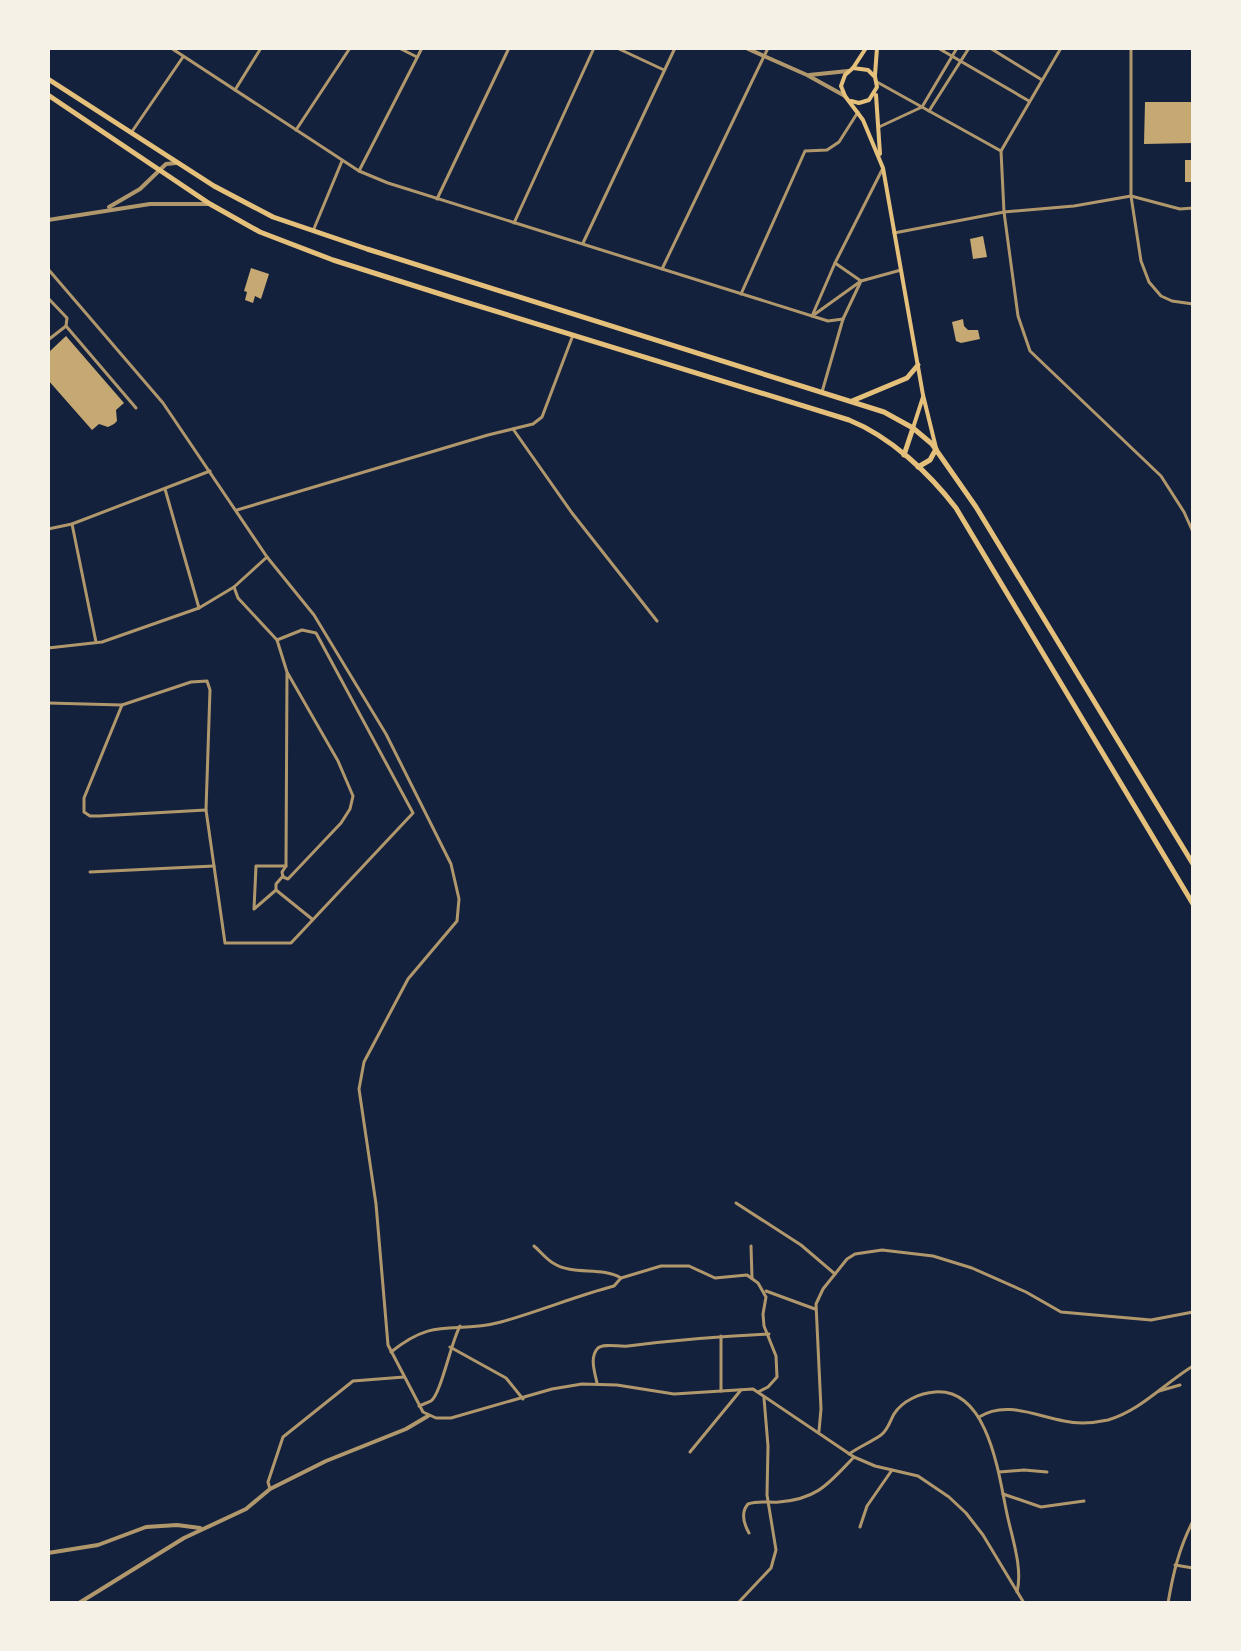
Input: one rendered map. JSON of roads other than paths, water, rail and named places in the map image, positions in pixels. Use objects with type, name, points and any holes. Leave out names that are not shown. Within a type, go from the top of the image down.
[{"type":"main road","points":[[866,48],[842,80],[847,98],[858,112],[880,156]]},
{"type":"main road","points":[[877,48],[880,156],[923,395],[936,448],[930,460],[918,467]]},
{"type":"main road","points":[[851,70],[868,70],[876,79]]},
{"type":"main road","points":[[48,79],[252,207],[313,231],[884,412],[913,428],[936,448],[976,507],[1193,864]]},
{"type":"main road","points":[[847,98],[865,102],[876,92]]},
{"type":"main road","points":[[48,95],[210,204],[260,232],[333,260],[849,420],[875,434],[918,467],[946,495],[970,529],[1193,904]]},
{"type":"main road","points":[[851,401],[907,378],[918,365]]},
{"type":"main road","points":[[904,455],[923,395]]},
{"type":"street","points":[[171,48],[359,171],[437,199],[828,321],[843,319]]},
{"type":"street","points":[[235,90],[261,48]]},
{"type":"street","points":[[296,130],[350,48]]},
{"type":"street","points":[[399,48],[417,57]]},
{"type":"street","points":[[359,171],[422,48]]},
{"type":"street","points":[[437,199],[509,48]]},
{"type":"street","points":[[514,223],[594,48]]},
{"type":"street","points":[[617,48],[664,70]]},
{"type":"street","points":[[582,244],[675,48]]},
{"type":"street","points":[[746,48],[807,75],[847,98]]},
{"type":"street","points":[[662,269],[768,48]]},
{"type":"street","points":[[938,48],[1029,101]]},
{"type":"street","points":[[879,127],[922,107],[957,48]]},
{"type":"street","points":[[929,111],[969,48]]},
{"type":"street","points":[[990,48],[1042,80]]},
{"type":"street","points":[[1061,48],[1001,151],[1004,212],[1018,316],[1030,351],[1161,476],[1193,532]]},
{"type":"street","points":[[1131,48],[1131,196],[1141,261],[1149,282],[1161,296],[1193,304]]},
{"type":"street","points":[[131,133],[183,56]]},
{"type":"street","points":[[807,75],[851,70]]},
{"type":"street","points":[[876,79],[1001,151]]},
{"type":"street","points":[[915,112],[929,111]]},
{"type":"street","points":[[741,294],[805,151],[827,150],[839,142],[858,112]]},
{"type":"street","points":[[313,231],[342,160]]},
{"type":"street","points":[[103,210],[129,197],[166,164],[178,163]]},
{"type":"street","points":[[812,316],[883,168]]},
{"type":"street","points":[[894,233],[1004,212],[1074,206],[1131,196],[1180,209],[1193,208]]},
{"type":"street","points":[[48,220],[150,204],[210,204]]},
{"type":"street","points":[[835,263],[861,281]]},
{"type":"street","points":[[48,269],[163,403],[267,557],[314,615],[372,709],[434,826],[457,883],[457,921],[408,979],[364,1062],[359,1089],[376,1204],[384,1318],[391,1352],[419,1406],[428,1416]]},
{"type":"street","points":[[812,316],[861,281],[901,270]]},
{"type":"street","points":[[822,392],[843,319],[861,281]]},
{"type":"street","points":[[48,298],[67,318],[66,326],[48,340]]},
{"type":"street","points":[[66,326],[136,408]]},
{"type":"street","points":[[237,510],[533,424],[542,417],[573,335]]},
{"type":"street","points":[[513,429],[572,513],[657,621]]},
{"type":"street","points":[[48,529],[72,524],[211,471]]},
{"type":"street","points":[[165,489],[199,608]]},
{"type":"street","points":[[72,524],[96,643]]},
{"type":"street","points":[[48,648],[96,643],[199,608],[234,587],[267,557]]},
{"type":"street","points":[[234,587],[238,598],[277,640],[287,672],[338,761],[353,801],[332,833],[288,879],[283,876]]},
{"type":"street","points":[[48,703],[122,705],[191,682],[207,681],[210,690],[206,810],[225,943],[291,943],[413,813],[316,633],[310,629],[302,630],[277,640]]},
{"type":"street","points":[[286,866],[256,866],[254,909],[276,890],[286,866],[287,672]]},
{"type":"street","points":[[122,705],[84,798],[84,812],[99,816],[206,810]]},
{"type":"street","points":[[90,872],[214,866]]},
{"type":"street","points":[[276,890],[312,919]]},
{"type":"street","points":[[736,1203],[801,1245],[835,1274]]},
{"type":"street","points":[[534,1246],[553,1264],[580,1271],[614,1274],[621,1278]]},
{"type":"street","points":[[751,1246],[752,1278]]},
{"type":"street","points":[[819,1432],[821,1409],[815,1309],[820,1294],[847,1259],[855,1254],[882,1250],[933,1256],[972,1268],[1026,1292],[1061,1312],[1151,1320],[1193,1312]]},
{"type":"street","points":[[391,1352],[426,1330],[498,1323],[614,1286],[621,1278],[661,1266],[682,1265],[715,1278],[741,1274],[752,1278],[764,1290],[815,1309]]},
{"type":"street","points":[[758,1392],[777,1377],[776,1356],[764,1326],[764,1290]]},
{"type":"street","points":[[419,1406],[433,1399],[440,1388],[450,1347],[460,1326]]},
{"type":"street","points":[[597,1383],[593,1357],[596,1349],[603,1345],[617,1347],[668,1339],[769,1334]]},
{"type":"street","points":[[721,1336],[721,1391]]},
{"type":"street","points":[[450,1347],[506,1378],[523,1399]]},
{"type":"street","points":[[979,1417],[993,1411],[1020,1410],[1063,1421],[1111,1419],[1193,1366]]},
{"type":"street","points":[[270,1489],[268,1482],[277,1452],[283,1437],[292,1429],[353,1381],[404,1377]]},
{"type":"street","points":[[79,1603],[202,1529],[246,1509],[270,1489],[326,1461],[406,1429],[428,1416],[451,1418],[552,1389],[597,1383],[674,1394],[743,1388],[758,1392],[852,1455],[918,1476],[933,1484],[966,1513],[1024,1603]]},
{"type":"street","points":[[1152,1394],[1180,1385]]},
{"type":"street","points":[[690,1452],[743,1388]]},
{"type":"street","points":[[749,1533],[744,1524],[745,1508],[751,1502],[786,1502],[822,1491],[852,1455],[882,1435],[902,1404],[925,1393],[939,1391],[958,1397],[979,1417],[988,1436],[999,1472],[1015,1551],[1017,1593]]},
{"type":"street","points":[[738,1603],[763,1578],[775,1558],[775,1535],[768,1502],[764,1396]]},
{"type":"street","points":[[860,1527],[867,1506],[892,1470]]},
{"type":"street","points":[[999,1472],[1047,1472]]},
{"type":"street","points":[[1003,1494],[1027,1505],[1041,1507],[1084,1501]]},
{"type":"street","points":[[1168,1603],[1175,1565],[1193,1521]]},
{"type":"street","points":[[48,1553],[98,1545],[146,1527],[177,1525],[202,1529]]},
{"type":"street","points":[[1175,1565],[1193,1568]]}]
